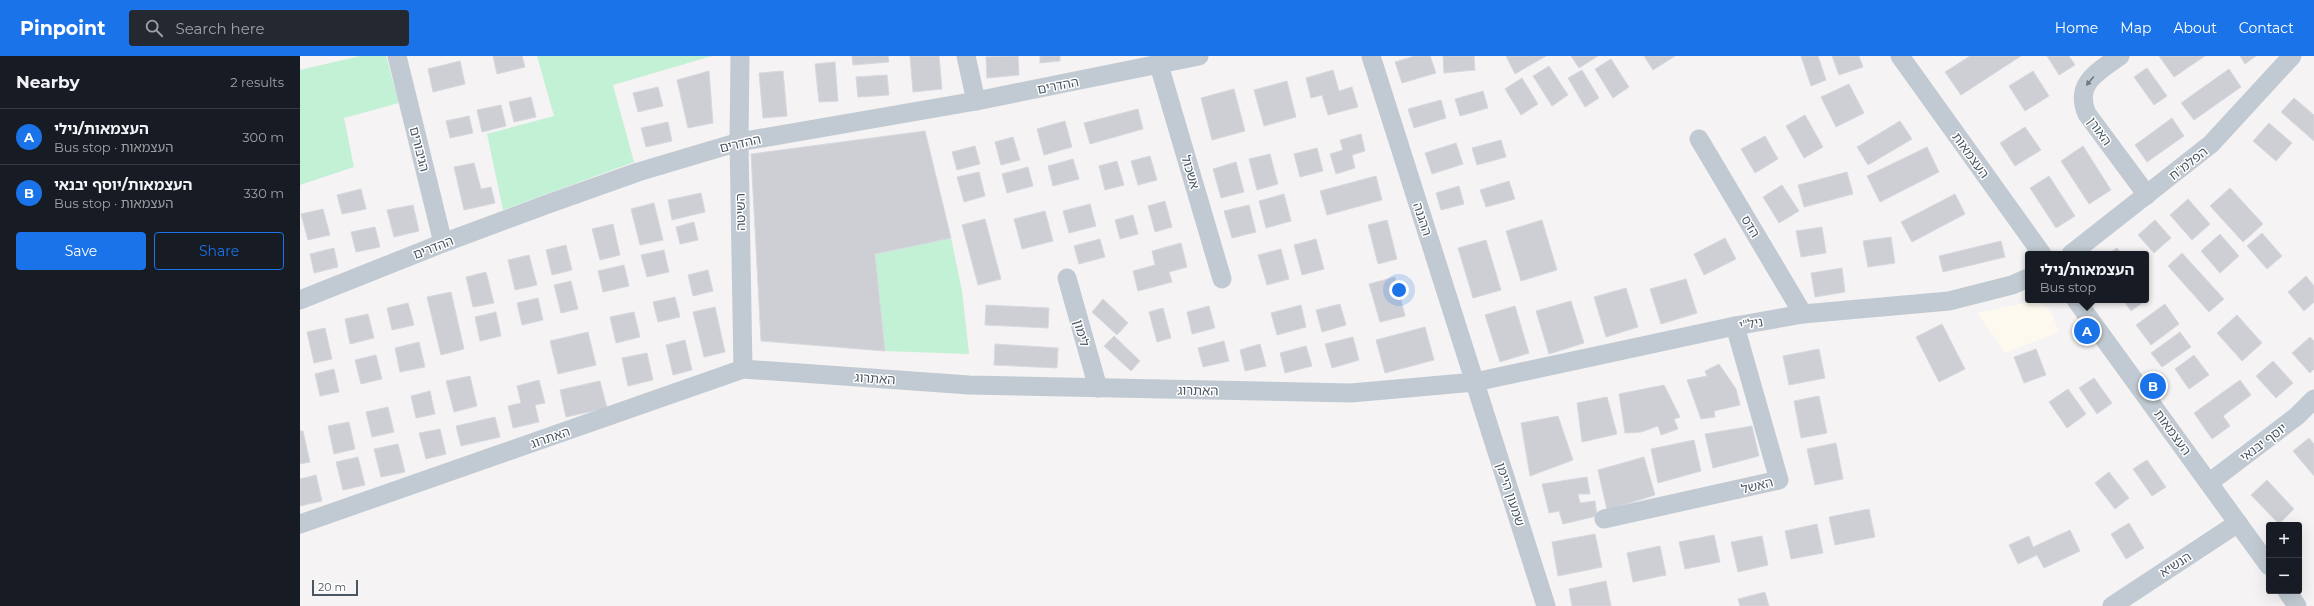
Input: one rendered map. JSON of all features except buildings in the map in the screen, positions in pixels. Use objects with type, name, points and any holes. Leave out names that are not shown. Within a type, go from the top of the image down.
[{"type":"street","name":"הגיבורים","points":[[397,56],[443,243]]},
{"type":"street","name":"השיטה","points":[[740,56],[739,142],[744,369]]},
{"type":"street","points":[[966,56],[976,101]]},
{"type":"street","name":"ההדרים","points":[[300,300],[443,243],[638,172],[739,142],[976,101],[1199,56]]},
{"type":"street","name":"ההגנה","points":[[1372,56],[1475,382]]},
{"type":"street","name":"העצמאות","points":[[1900,56],[2040,251]]},
{"type":"street","name":"הפלמ\"ח","points":[[2075,251],[2211,144],[2292,56]]},
{"type":"street","name":"האורן","points":[[2109,59],[2087,85],[2084,90],[2082,102],[2087,114],[2147,195]]},
{"type":"street","name":"אשכול","points":[[1159,65],[1222,279]]},
{"type":"street","name":"הדס","points":[[1699,139],[1803,314]]},
{"type":"street","name":"לימון","points":[[1067,278],[1098,388]]},
{"type":"street","name":"ניל\"י","points":[[1475,382],[1735,326],[1803,314],[1949,301],[2012,285],[2025,279]]},
{"type":"street","name":"העצמאות","points":[[2078,303],[2210,482],[2266,562]]},
{"type":"street","name":"האשל","points":[[1604,519],[1779,480],[1735,326]]},
{"type":"street","name":"האתרוג","points":[[300,524],[744,369],[969,385],[1351,393],[1475,382]]},
{"type":"street","name":"שמעון היימן","points":[[1475,382],[1546,606]]},
{"type":"street","name":"יוסף יבנאי","points":[[2210,482],[2297,416],[2314,399]]},
{"type":"street","name":"הנשיא","points":[[2112,606],[2238,523]]},
{"type":"street","points":[[2289,594],[2297,606]]},
{"type":"shaded area","points":[[2025,303],[2042,303],[2051,312],[2059,332],[2005,353],[1977,313]]},
{"type":"green space","points":[[360,56],[386,56],[399,103],[344,118],[354,167],[300,185],[300,70]]},
{"type":"green space","points":[[537,56],[712,56],[613,85],[634,162],[503,210],[487,134],[554,116]]},
{"type":"green space","points":[[951,238],[962,291],[969,354],[885,351],[875,254]]},
{"type":"place","name":"העצמאות/נילי","points":[[2087,331]]},
{"type":"place","name":"העצמאות/יוסף יבנאי","points":[[2153,386]]}]
